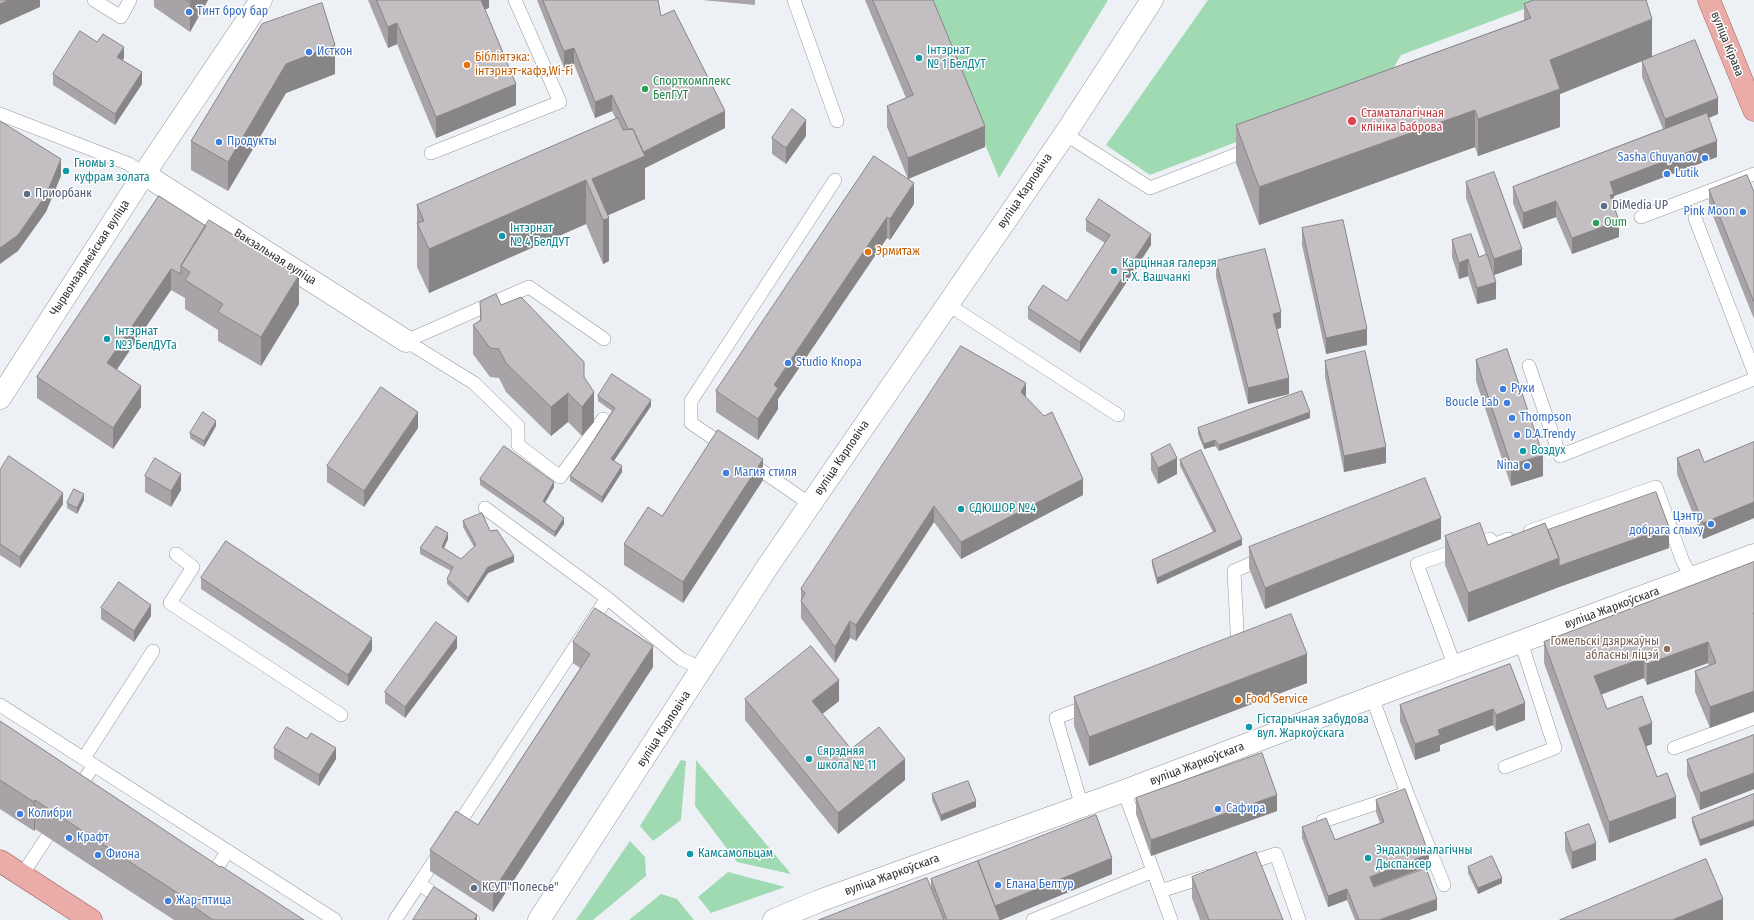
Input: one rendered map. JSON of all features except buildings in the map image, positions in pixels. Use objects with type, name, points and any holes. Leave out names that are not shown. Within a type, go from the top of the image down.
[{"type":"main road","name":"вуліца Кірава","points":[[1709,0],[1754,110]]},
{"type":"main road","points":[[0,861],[91,920]]},
{"type":"street","name":"Чырвонаармейская вуліца","points":[[0,398],[144,174],[261,0]]},
{"type":"street","name":"вуліца Карповіча","points":[[539,920],[703,669],[768,566],[1064,134],[1152,0]]},
{"type":"street","name":"Вакзальная вуліца","points":[[144,174],[406,341]]},
{"type":"street","name":"вуліца Жаркоўскага","points":[[774,920],[818,901],[1082,807],[1754,555]]},
{"type":"lane","points":[[94,0],[121,17],[130,0]]},
{"type":"lane","points":[[431,153],[560,102],[515,0]]},
{"type":"lane","points":[[794,0],[837,121]]},
{"type":"lane","points":[[0,114],[129,164],[144,174]]},
{"type":"lane","points":[[1064,134],[1150,188],[1267,142]]},
{"type":"lane","points":[[1641,217],[1754,174]]},
{"type":"lane","points":[[810,504],[691,424],[691,401],[835,180]]},
{"type":"lane","points":[[1694,218],[1754,372]]},
{"type":"lane","points":[[406,341],[529,287],[604,339]]},
{"type":"lane","points":[[948,304],[1118,414]]},
{"type":"lane","points":[[406,341],[474,383],[518,426],[518,445],[560,477],[603,419]]},
{"type":"lane","points":[[1529,366],[1560,456],[1754,379]]},
{"type":"lane","points":[[1455,667],[1417,564],[1490,539],[1493,545],[1656,487],[1683,562],[1693,579]]},
{"type":"lane","points":[[484,508],[607,598],[681,659],[703,669]]},
{"type":"lane","points":[[1239,650],[1234,571],[1277,552]]},
{"type":"lane","points":[[176,554],[193,567],[170,603],[341,715]]},
{"type":"lane","points":[[395,920],[607,598]]},
{"type":"lane","points":[[1505,767],[1555,748],[1521,642]]},
{"type":"lane","points":[[1224,655],[1253,645]]},
{"type":"lane","points":[[72,798],[89,761],[153,651]]},
{"type":"lane","points":[[1372,697],[1407,793],[1444,885]]},
{"type":"lane","points":[[1082,807],[1056,718],[1100,702]]},
{"type":"lane","points":[[0,705],[335,920]]},
{"type":"lane","points":[[1674,748],[1754,718]]},
{"type":"lane","points":[[1124,791],[1171,920]]},
{"type":"lane","points":[[1323,821],[1407,793]]},
{"type":"lane","points":[[22,875],[47,836]]},
{"type":"lane","points":[[205,886],[228,851]]},
{"type":"lane","points":[[1232,868],[1276,854],[1299,920]]},
{"type":"lane","points":[[1033,920],[1153,871]]},
{"type":"lane","points":[[1160,891],[1218,872]]},
{"type":"lane","points":[[419,884],[473,920]]},
{"type":"green space","points":[[925,0],[1108,0],[999,178]]},
{"type":"green space","points":[[1208,0],[1548,0],[1401,55],[1383,86],[1150,175],[1106,145]]},
{"type":"green space","points":[[681,760],[686,761],[681,820],[653,841],[640,826]]},
{"type":"green space","points":[[696,760],[791,874],[737,862],[695,806]]},
{"type":"green space","points":[[630,841],[645,857],[646,876],[593,920],[576,920]]},
{"type":"green space","points":[[728,872],[785,887],[711,913],[698,897]]},
{"type":"green space","points":[[661,894],[677,899],[694,920],[629,920]]},
{"type":"place","name":"Тинт броу бар","points":[[189,12]]},
{"type":"place","name":"Исткон","points":[[309,52]]},
{"type":"place","name":"Інтэрнат № 1 БелДУТ","points":[[919,58]]},
{"type":"place","name":"Бібліятэка: інтэрнэт-кафэ,Wi-Fi","points":[[467,65]]},
{"type":"place","name":"Спорткомплекс БелГУТ","points":[[645,89]]},
{"type":"place","name":"Стаматалагічная клініка Баброва","points":[[1352,121]]},
{"type":"place","name":"Продукты","points":[[219,142]]},
{"type":"place","name":"Sasha Chuyanov","points":[[1705,158]]},
{"type":"place","name":"Гномы з куфрам золата","points":[[66,171]]},
{"type":"place","name":"Lutik","points":[[1667,174]]},
{"type":"place","name":"Приорбанк","points":[[27,194]]},
{"type":"place","name":"DiMedia UP","points":[[1604,206]]},
{"type":"place","name":"Pink Moon","points":[[1743,212]]},
{"type":"place","name":"Oum","points":[[1596,223]]},
{"type":"place","name":"Інтэрнат № 4 БелДУТ","points":[[502,236]]},
{"type":"place","name":"Эрмитаж","points":[[868,252]]},
{"type":"place","name":"Карцінная галерэя Г. Х. Вашчанкі","points":[[1114,271]]},
{"type":"place","name":"Інтэрнат №3 БелДУТа","points":[[107,339]]},
{"type":"place","name":"Studio Knopa","points":[[788,363]]},
{"type":"place","name":"Руки","points":[[1503,389]]},
{"type":"place","name":"Boucle Lab","points":[[1507,403]]},
{"type":"place","name":"Thompson","points":[[1512,418]]},
{"type":"place","name":"D.A.Trendy","points":[[1517,435]]},
{"type":"place","name":"Воздух","points":[[1523,451]]},
{"type":"place","name":"Nina","points":[[1527,466]]},
{"type":"place","name":"Магия стиля","points":[[726,473]]},
{"type":"place","name":"СДЮШОР №4","points":[[961,509]]},
{"type":"place","name":"Цэнтр добрага слыху","points":[[1711,524]]},
{"type":"place","name":"Гомельскі дзяржаўны абласны ліцэй","points":[[1667,649]]},
{"type":"place","name":"Food Service","points":[[1238,700]]},
{"type":"place","name":"Гістарычная забудова вул. Жаркоўскага","points":[[1249,727]]},
{"type":"place","name":"Сярэдняя школа № 11","points":[[809,759]]},
{"type":"place","name":"Сафира","points":[[1218,809]]},
{"type":"place","name":"Колибри","points":[[20,814]]},
{"type":"place","name":"Крафт","points":[[69,838]]},
{"type":"place","name":"Камсамольцам","points":[[690,854]]},
{"type":"place","name":"Фиона","points":[[98,855]]},
{"type":"place","name":"Эндакрыналагічны Дыспансер","points":[[1368,858]]},
{"type":"place","name":"Елана Белтур","points":[[998,885]]},
{"type":"place","name":"КСУП\"Полесье\"","points":[[474,888]]},
{"type":"place","name":"Жар-птица","points":[[168,901]]}]
